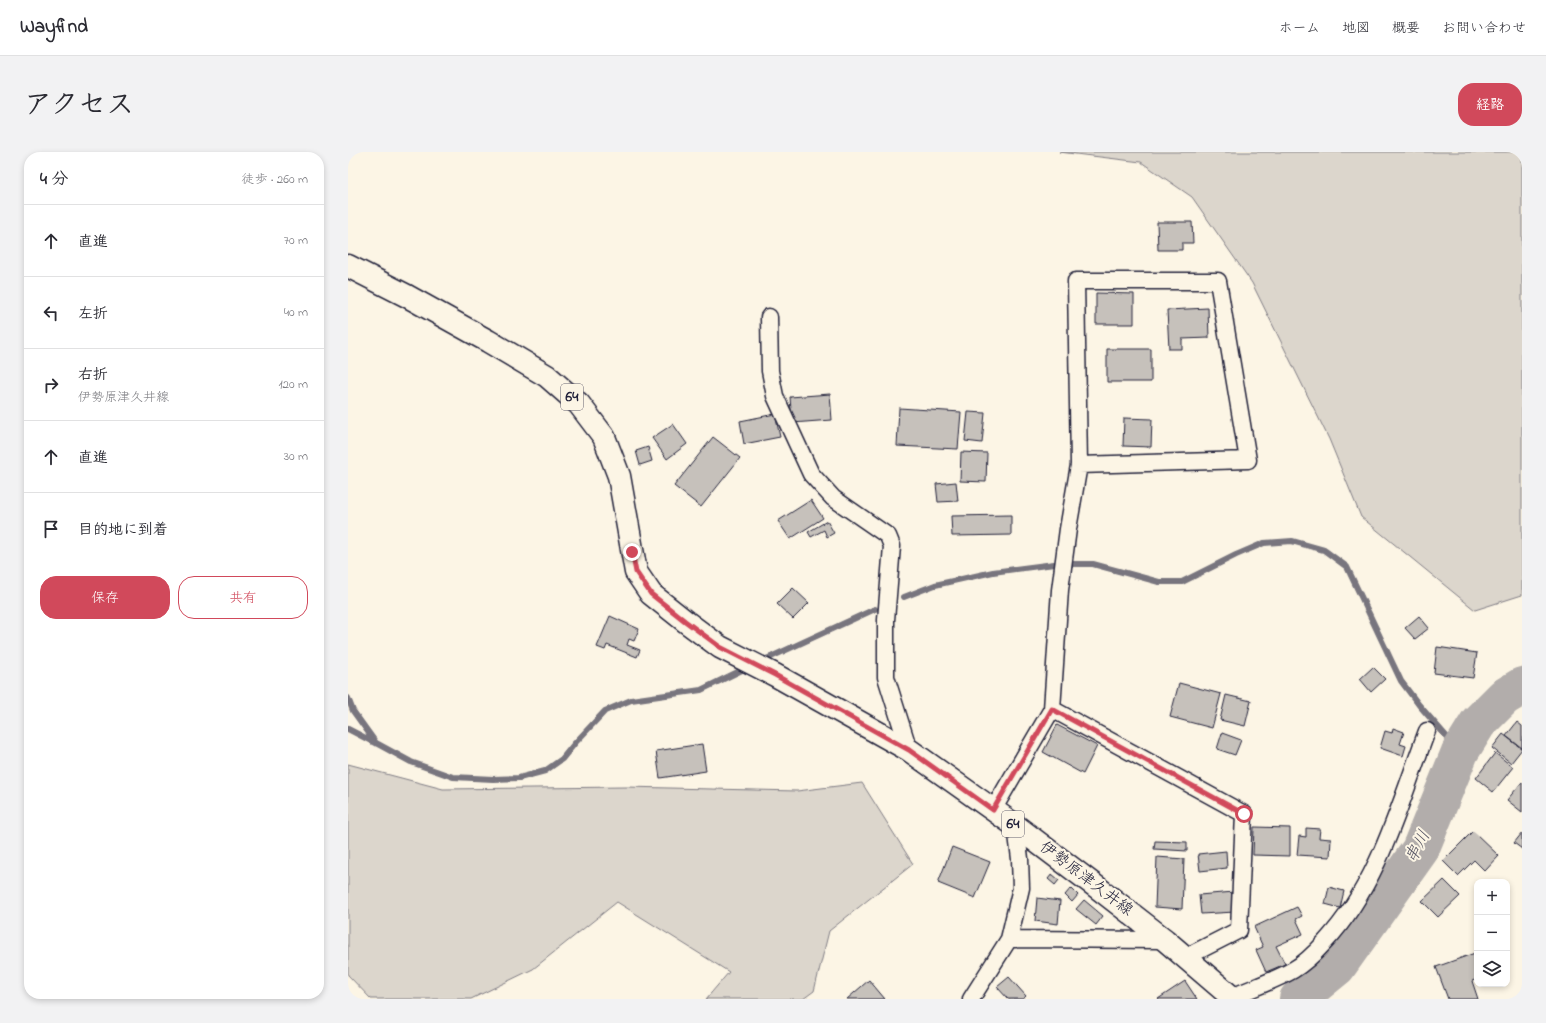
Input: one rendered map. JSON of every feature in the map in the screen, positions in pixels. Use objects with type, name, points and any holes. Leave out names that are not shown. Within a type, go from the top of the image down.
[{"type":"main road","name":"伊勢原津久井線","points":[[348,266],[407,296],[547,376],[579,404],[604,437],[619,476],[636,572],[651,594],[720,647],[775,675],[909,750],[1016,826],[1165,940],[1233,998]]},
{"type":"street","points":[[993,810],[1052,709],[1060,590],[1079,464],[1076,281],[1218,281],[1248,460],[1079,464]]},
{"type":"street","points":[[769,317],[770,371],[775,396],[811,474],[833,498],[888,536],[892,546],[886,620],[886,677],[909,750]]},
{"type":"street","points":[[1052,709],[1244,814],[1239,930],[1186,957]]},
{"type":"street","points":[[1233,998],[1293,970],[1315,953],[1337,929],[1356,903],[1382,852],[1427,731]]},
{"type":"street","points":[[971,999],[1009,939],[1021,888],[1020,859],[1016,826]]},
{"type":"street","points":[[1009,939],[1165,940]]},
{"type":"shaded area","points":[[1059,152],[1522,152],[1522,595],[1475,610],[1361,517],[1329,439],[1252,283],[1192,197],[1141,162]]},
{"type":"shaded area","points":[[348,764],[443,789],[626,787],[797,791],[862,783],[913,864],[829,931],[814,991],[803,999],[706,999],[729,972],[617,902],[533,969],[471,999],[371,999],[348,975]]},
{"type":"building","points":[[1157,222],[1192,222],[1193,243],[1182,243],[1182,250],[1158,250]]},
{"type":"building","points":[[1096,293],[1134,294],[1134,324],[1096,324]]},
{"type":"building","points":[[1208,308],[1209,338],[1182,339],[1182,349],[1169,349],[1167,310]]},
{"type":"building","points":[[1107,349],[1151,349],[1151,382],[1107,382]]},
{"type":"building","points":[[830,394],[832,420],[792,423],[790,397]]},
{"type":"building","points":[[899,408],[961,412],[958,449],[897,446]]},
{"type":"building","points":[[968,412],[985,413],[982,443],[965,441]]},
{"type":"building","points":[[775,414],[780,437],[744,444],[740,421]]},
{"type":"building","points":[[1124,418],[1152,419],[1151,447],[1123,446]]},
{"type":"building","points":[[673,424],[687,444],[667,459],[652,438]]},
{"type":"building","points":[[713,437],[740,458],[701,507],[674,486]]},
{"type":"building","points":[[648,447],[652,461],[640,465],[636,451]]},
{"type":"building","points":[[961,452],[987,453],[986,482],[960,481]]},
{"type":"building","points":[[956,482],[958,501],[938,502],[936,484]]},
{"type":"building","points":[[811,500],[823,518],[790,539],[778,521]]},
{"type":"building","points":[[1011,515],[1011,535],[952,536],[951,516]]},
{"type":"building","points":[[827,521],[834,533],[827,537],[824,530],[811,537],[808,532]]},
{"type":"building","points":[[793,588],[809,603],[793,619],[777,604]]},
{"type":"building","points":[[610,616],[639,629],[634,641],[629,639],[627,645],[640,650],[637,657],[607,645],[605,650],[597,647]]},
{"type":"building","points":[[1419,616],[1429,628],[1415,639],[1405,628]]},
{"type":"building","points":[[1437,647],[1477,653],[1473,678],[1434,673]]},
{"type":"building","points":[[1373,667],[1385,679],[1371,692],[1360,679]]},
{"type":"building","points":[[1179,683],[1221,694],[1212,728],[1170,717]]},
{"type":"building","points":[[1226,695],[1251,701],[1245,726],[1220,720]]},
{"type":"building","points":[[1517,722],[1522,726],[1522,748],[1506,736]]},
{"type":"building","points":[[1057,725],[1097,746],[1083,774],[1043,752]]},
{"type":"building","points":[[1393,728],[1404,732],[1400,744],[1406,746],[1403,756],[1380,748],[1385,731],[1392,733]]},
{"type":"building","points":[[1222,733],[1241,740],[1235,755],[1217,749]]},
{"type":"building","points":[[1503,734],[1522,749],[1511,763],[1492,748]]},
{"type":"building","points":[[702,744],[706,771],[660,778],[656,751]]},
{"type":"building","points":[[1495,753],[1513,767],[1493,792],[1476,778]]},
{"type":"building","points":[[1522,782],[1522,812],[1507,800]]},
{"type":"building","points":[[1254,827],[1290,828],[1290,856],[1253,855]]},
{"type":"building","points":[[1306,828],[1320,829],[1319,838],[1331,839],[1330,857],[1297,855],[1299,836],[1306,837]]},
{"type":"building","points":[[1473,831],[1499,856],[1485,871],[1474,860],[1458,876],[1443,861]]},
{"type":"building","points":[[1522,833],[1522,849],[1514,843]]},
{"type":"building","points":[[1155,841],[1187,842],[1187,851],[1154,849]]},
{"type":"building","points":[[952,847],[990,862],[975,898],[938,883]]},
{"type":"building","points":[[1226,851],[1227,868],[1200,871],[1198,854]]},
{"type":"building","points":[[1157,857],[1184,859],[1182,909],[1155,907]]},
{"type":"building","points":[[1052,874],[1059,880],[1055,885],[1048,879]]},
{"type":"building","points":[[1444,880],[1460,896],[1438,917],[1422,901]]},
{"type":"building","points":[[1329,887],[1344,891],[1340,908],[1325,904]]},
{"type":"building","points":[[1071,888],[1078,895],[1072,902],[1065,895]]},
{"type":"building","points":[[1234,892],[1235,912],[1201,914],[1199,895]]},
{"type":"building","points":[[1037,898],[1060,901],[1058,924],[1035,921]]},
{"type":"building","points":[[1084,900],[1103,916],[1096,925],[1076,909]]},
{"type":"building","points":[[1297,907],[1302,916],[1296,919],[1303,934],[1276,946],[1285,964],[1266,972],[1256,950],[1263,947],[1254,927]]},
{"type":"building","points":[[1474,953],[1474,980],[1472,981],[1478,999],[1448,999],[1436,967]]},
{"type":"building","points":[[1009,977],[1026,996],[1023,999],[1008,999],[997,987]]},
{"type":"building","points":[[869,980],[885,999],[847,999]]},
{"type":"building","points":[[1185,981],[1197,999],[1158,999]]},
{"type":"waterway","points":[[904,597],[935,585],[993,572],[1054,564],[1093,564],[1159,582],[1182,582],[1264,543],[1292,541],[1324,550],[1347,567],[1401,681],[1419,705],[1460,752]]},
{"type":"waterway","points":[[760,662],[875,609]]},
{"type":"waterway","points":[[348,698],[353,711],[376,743],[411,762],[453,777],[493,779],[519,778],[545,771],[562,759],[605,711],[631,700],[701,690],[748,667]]},
{"type":"waterway","name":"串川","points":[[1298,999],[1337,967],[1420,850],[1460,752],[1478,723],[1504,697],[1522,686]]},
{"type":"waterway","points":[[348,729],[375,743]]},
{"type":"route","points":[[632,552],[636,572],[651,594],[720,647],[775,675],[909,750],[993,810],[1052,709],[1244,814]]}]
